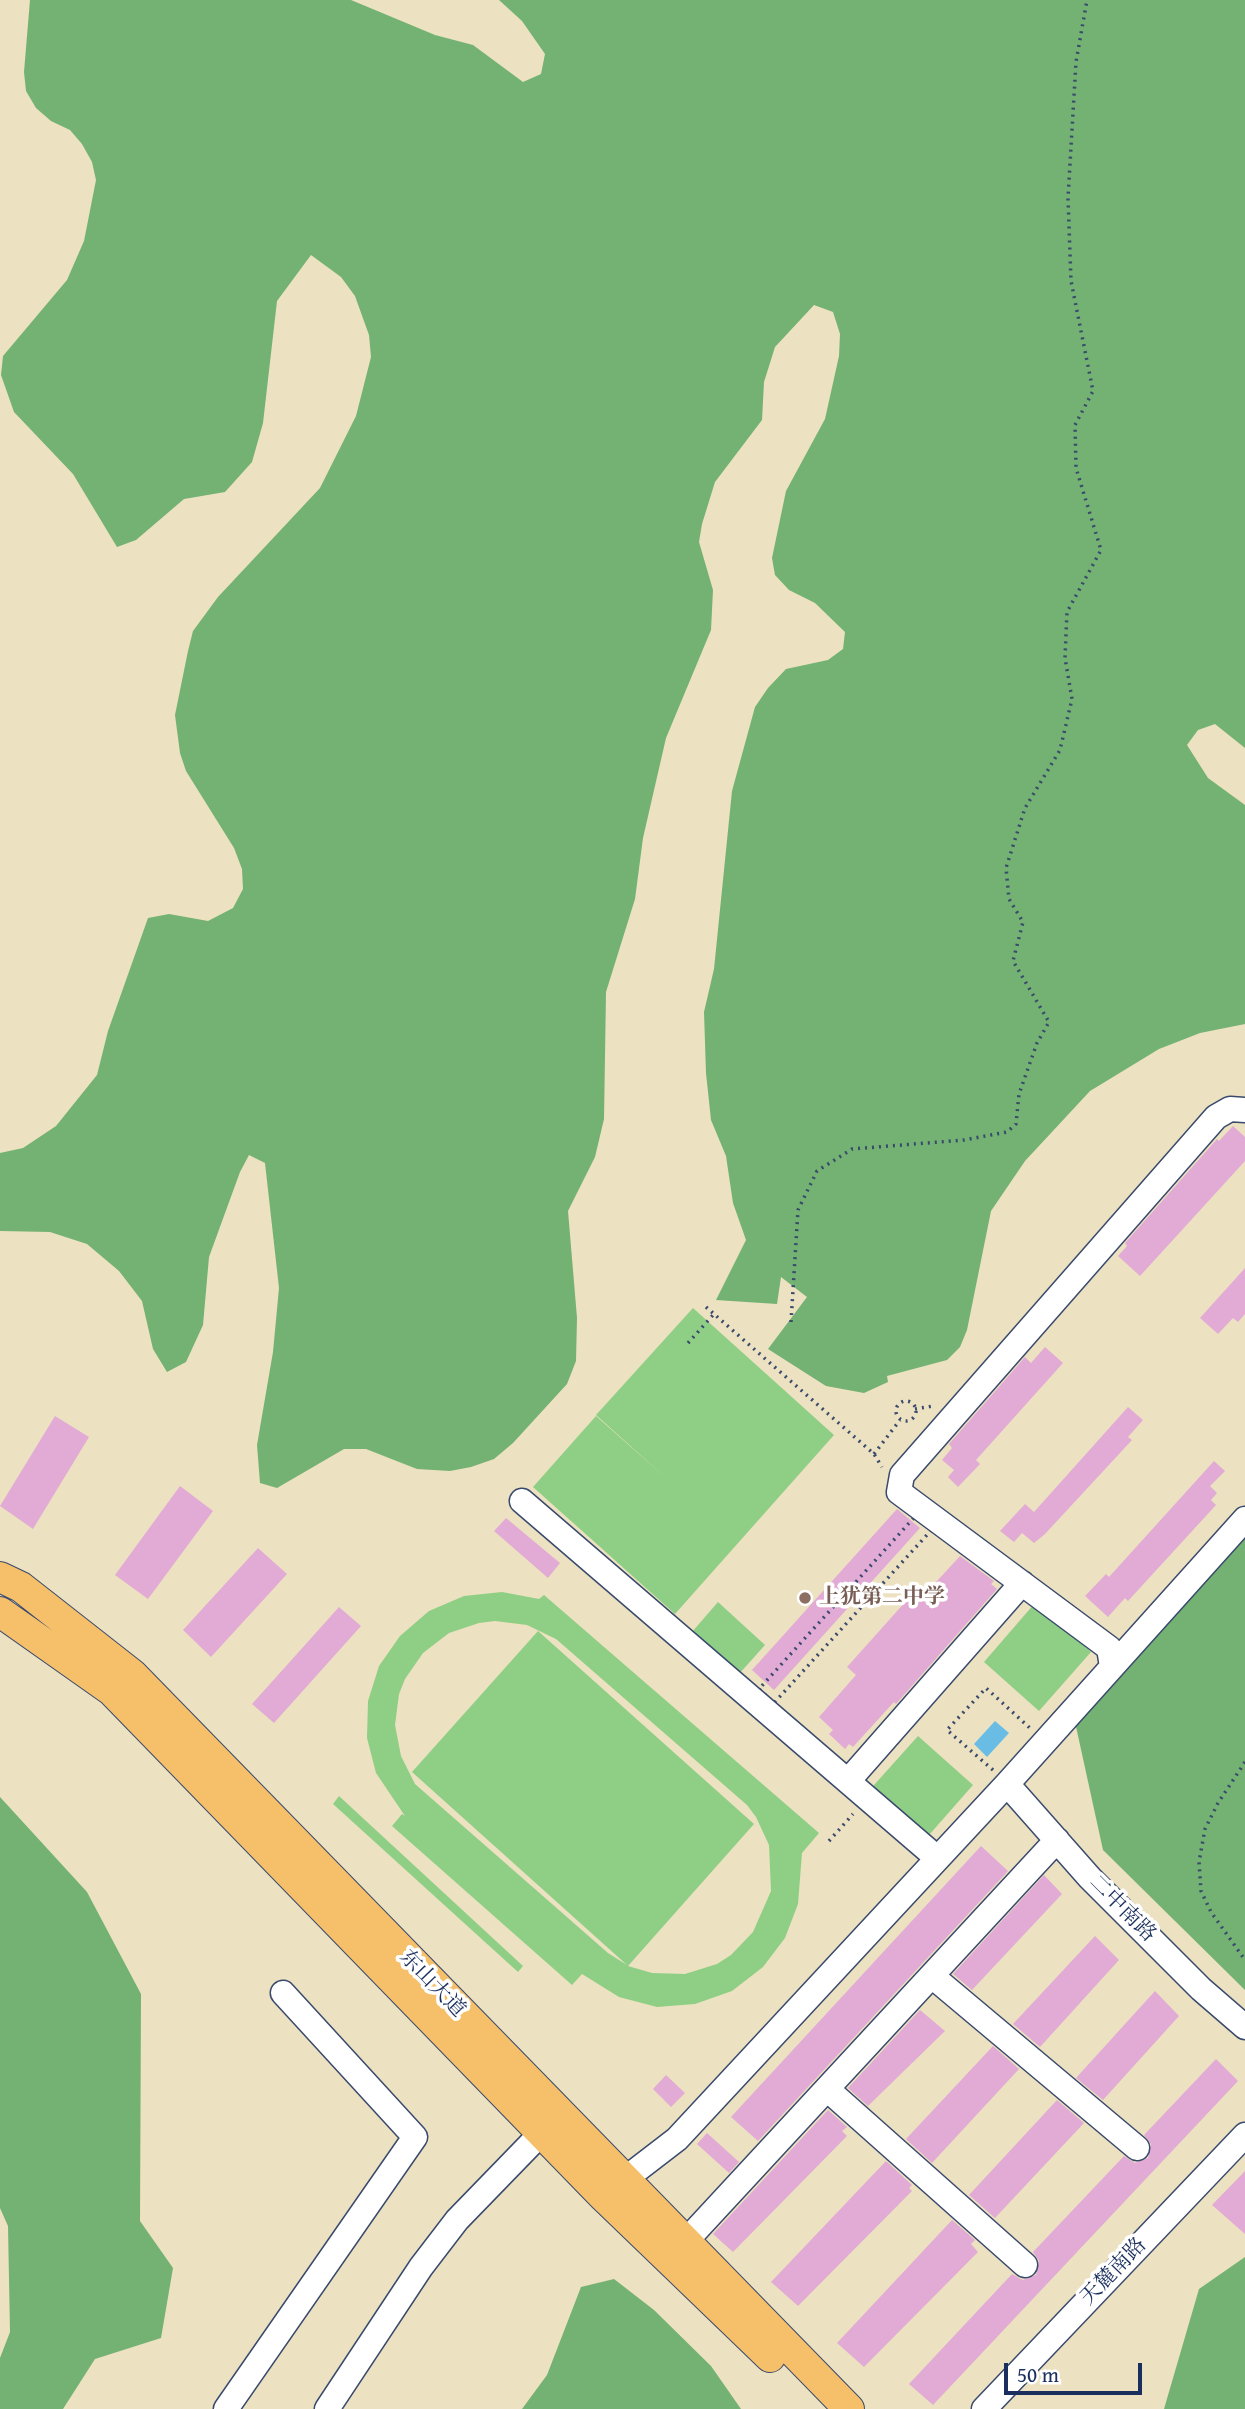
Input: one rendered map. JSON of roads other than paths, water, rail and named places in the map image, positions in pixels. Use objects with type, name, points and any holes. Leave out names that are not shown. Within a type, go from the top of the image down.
[{"type":"main road","name":"东山大道","points":[[0,1577],[22,1587],[132,1674],[550,2124]]},
{"type":"main road","name":"东山大道","points":[[0,1612],[112,1691],[550,2124],[824,2409]]},
{"type":"main road","name":"东山大道","points":[[613,2188],[685,2242],[849,2409]]},
{"type":"street","points":[[1112,1667],[1109,1648],[899,1492],[908,1465],[1216,1117],[1230,1109],[1245,1110]]},
{"type":"street","points":[[522,1501],[937,1858]]},
{"type":"street","points":[[613,2188],[677,2139],[937,1858],[1001,1778],[1112,1667],[1245,1519]]},
{"type":"street","points":[[848,1781],[1021,1583]]},
{"type":"street","name":"二中南路","points":[[1001,1778],[1201,1989],[1245,2027]]},
{"type":"street","points":[[685,2242],[1057,1840]]},
{"type":"street","points":[[932,1976],[1136,2148]]},
{"type":"street","points":[[226,2409],[415,2137],[283,1993]]},
{"type":"street","points":[[827,2089],[1025,2265]]},
{"type":"street","points":[[327,2409],[421,2267],[457,2220],[550,2124]]},
{"type":"street","name":"天麓南路","points":[[984,2409],[1245,2135]]},
{"type":"water","points":[[995,1721],[1009,1733],[987,1757],[974,1744]]},
{"type":"place","name":"上犹第二中学","points":[[805,1598]]}]
